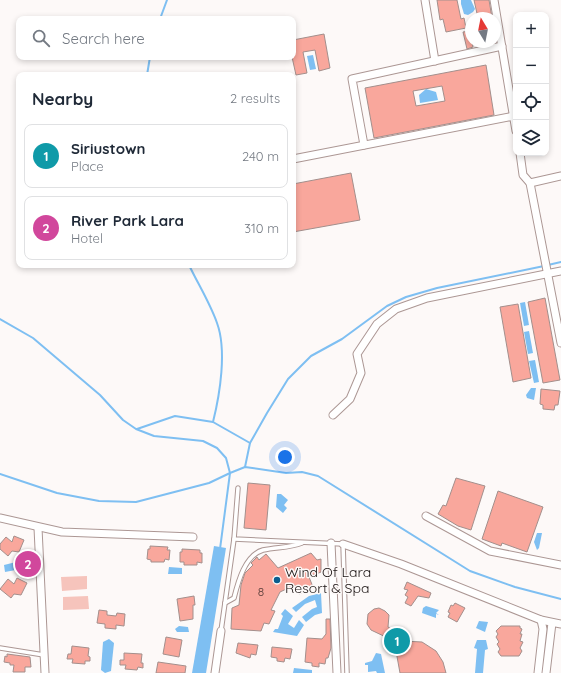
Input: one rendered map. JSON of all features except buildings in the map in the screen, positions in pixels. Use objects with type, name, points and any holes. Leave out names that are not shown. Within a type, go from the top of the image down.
[{"type":"street","points":[[425,0],[435,61]]},
{"type":"street","points":[[494,0],[513,110]]},
{"type":"street","points":[[364,145],[352,79],[502,46]]},
{"type":"street","points":[[296,158],[513,116]]},
{"type":"street","points":[[521,156],[524,175],[530,183],[561,343]]},
{"type":"street","points":[[530,183],[561,176]]},
{"type":"street","points":[[333,415],[350,399],[361,373],[357,354],[377,324],[396,309],[427,298],[561,271]]},
{"type":"street","points":[[426,516],[490,551],[561,565]]},
{"type":"street","points":[[0,518],[38,528],[62,532],[193,537]]},
{"type":"street","points":[[38,528],[45,673]]},
{"type":"street","points":[[331,543],[338,673]]},
{"type":"street","points":[[343,544],[401,564],[541,620],[561,624]]},
{"type":"street","points":[[538,673],[543,629],[541,620]]},
{"type":"street","points":[[546,673],[552,623]]},
{"type":"street","points":[[215,673],[221,631]]},
{"type":"lane","points":[[221,631],[234,539],[238,488]]},
{"type":"lane","points":[[234,539],[343,544],[347,673]]},
{"type":"lane","points":[[225,603],[234,598],[239,579],[246,564],[261,551],[290,548],[305,542]]},
{"type":"lane","points":[[0,648],[44,655]]},
{"type":"shaded area","points":[[87,576],[87,589],[62,591],[61,577]]},
{"type":"shaded area","points":[[88,596],[89,609],[63,610],[63,597]]},
{"type":"water","points":[[461,0],[471,0],[475,9],[473,12],[465,12],[464,14]]},
{"type":"water","points":[[313,55],[316,69],[310,70],[307,56]]},
{"type":"water","points":[[426,89],[436,92],[438,100],[420,103],[419,95]]},
{"type":"water","points":[[525,302],[529,325],[524,326],[520,303]]},
{"type":"water","points":[[529,331],[533,353],[528,354],[524,332]]},
{"type":"water","points":[[535,360],[539,382],[534,383],[529,361]]},
{"type":"water","points":[[531,388],[536,388],[534,400],[527,398],[526,395]]},
{"type":"water","points":[[277,494],[281,494],[288,500],[284,505],[287,508],[283,513],[276,507]]},
{"type":"water","points":[[537,533],[542,533],[539,548],[537,550],[534,542]]},
{"type":"water","points":[[214,546],[226,548],[206,673],[192,673]]},
{"type":"water","points":[[20,561],[21,569],[5,572],[4,565]]},
{"type":"water","points":[[169,567],[182,568],[182,574],[168,574]]},
{"type":"water","points":[[321,593],[322,613],[315,615],[306,622],[302,617],[317,607],[315,600],[305,604],[296,612],[292,608],[309,596]]},
{"type":"water","points":[[426,606],[439,610],[436,613],[439,615],[436,614],[436,618],[422,613],[423,608]]},
{"type":"water","points":[[285,609],[293,616],[288,624],[294,628],[299,620],[304,625],[297,636],[273,632],[275,629],[278,629],[283,616],[281,614]]},
{"type":"water","points":[[479,621],[488,622],[485,632],[476,628]]},
{"type":"water","points":[[179,626],[188,627],[189,632],[177,632],[175,629]]},
{"type":"water","points":[[109,639],[114,643],[111,671],[105,673],[101,670],[103,642]]},
{"type":"water","points":[[477,640],[486,640],[488,649],[485,650],[483,673],[475,673],[477,649],[474,648]]},
{"type":"water","points":[[376,653],[381,654],[385,673],[377,673],[376,671],[368,672],[368,665],[365,665],[365,663],[372,661]]},
{"type":"water","points":[[294,668],[312,670],[312,673],[293,673]]},
{"type":"waterway","points":[[161,16],[167,0]]},
{"type":"waterway","points":[[148,72],[150,60]]},
{"type":"waterway","points":[[548,265],[561,262]]},
{"type":"waterway","points":[[245,467],[250,443],[267,413],[288,379],[311,356],[342,339],[387,306],[406,297],[437,288],[544,266]]},
{"type":"waterway","points":[[191,268],[211,308],[217,323],[222,346],[220,385],[213,422]]},
{"type":"waterway","points":[[0,319],[33,338],[100,395],[123,420],[136,429],[154,436],[203,441],[217,448],[226,458],[230,473],[209,483],[136,502],[99,501],[57,493],[0,474]]},
{"type":"waterway","points":[[137,429],[175,416],[213,422],[250,443]]},
{"type":"waterway","points":[[220,549],[230,473],[245,467],[286,473],[302,472],[318,476],[470,571],[515,587],[561,599]]},
{"type":"place","name":"River Park Lara","points":[[28,564]]},
{"type":"place","name":"Wind Of Lara Resort & Spa","points":[[277,580]]},
{"type":"place","name":"Siriustown","points":[[397,641]]}]
